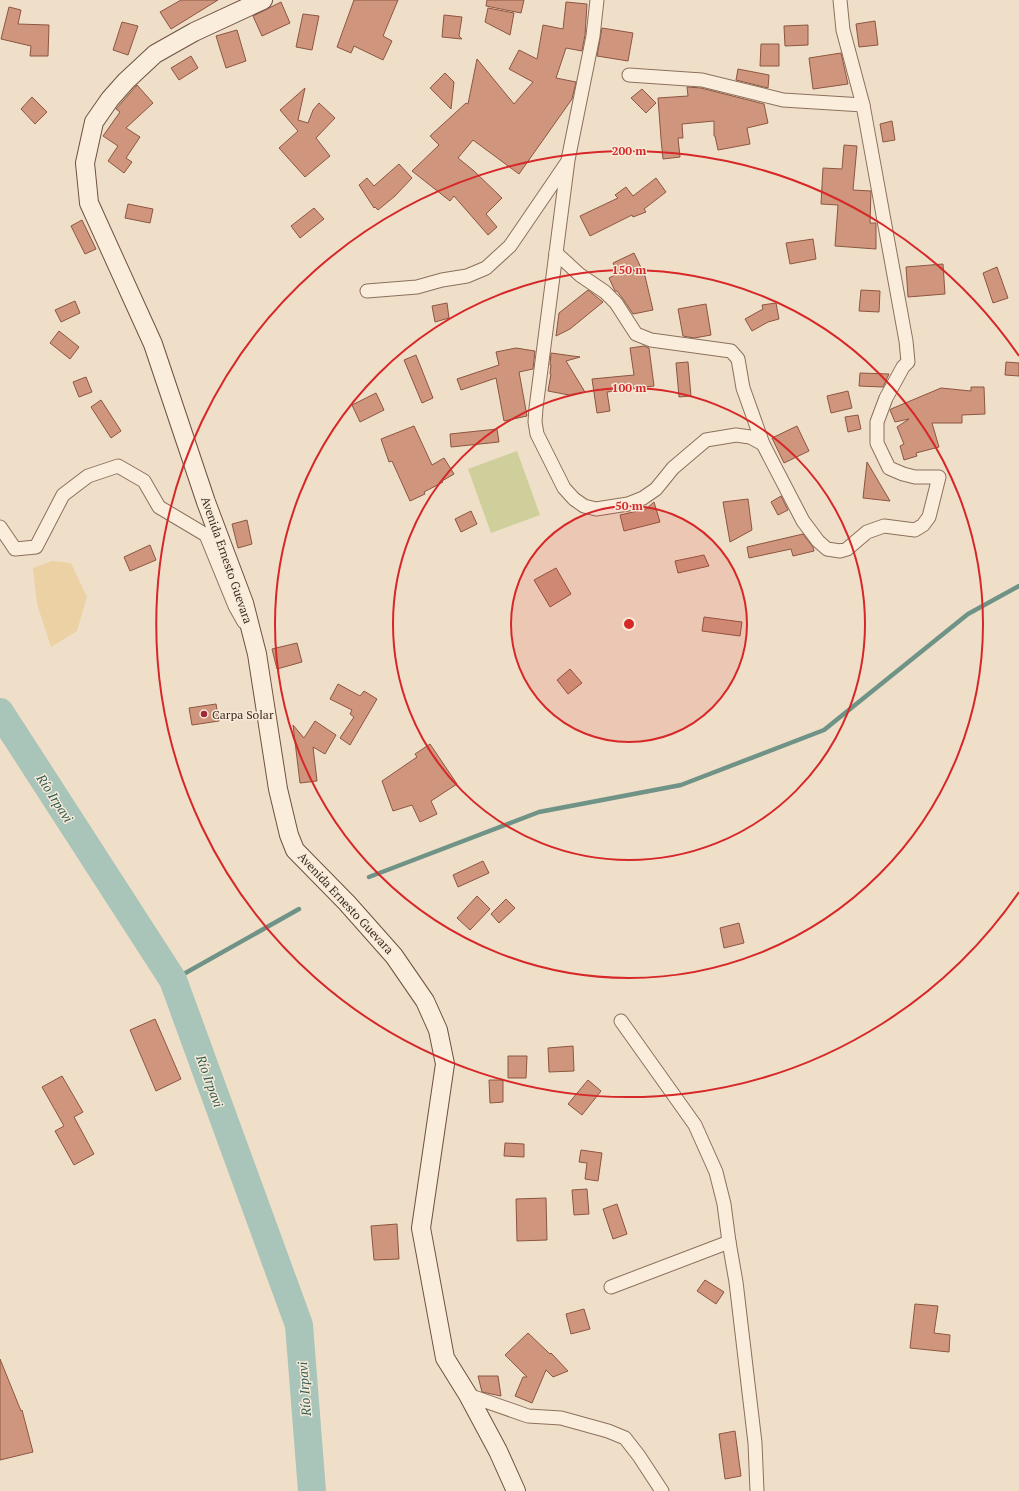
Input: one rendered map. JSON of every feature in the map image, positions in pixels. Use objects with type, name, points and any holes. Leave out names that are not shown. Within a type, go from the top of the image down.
[{"type":"main road","name":"Avenida Ernesto Guevara","points":[[263,0],[194,32],[155,54],[110,99],[94,122],[85,163],[89,203],[153,344],[206,502],[244,603],[256,654],[278,789],[289,835],[296,850],[347,903],[394,956],[425,1001],[438,1030],[446,1064],[421,1228],[445,1358],[468,1395],[498,1451],[516,1491]]},
{"type":"street","points":[[597,0],[593,36],[568,160],[535,422],[537,434],[564,488],[574,500],[584,506],[596,509],[628,504],[643,498],[656,488],[684,458],[706,440],[736,435],[750,437],[763,444]]},
{"type":"street","points":[[556,253],[580,275],[605,292],[616,303],[636,334],[651,340],[731,351],[738,359],[743,388],[763,444],[803,521],[818,541],[827,549],[840,551],[847,549],[867,532],[884,526],[916,530],[924,526],[929,516],[939,477],[915,477],[889,468],[877,443],[877,422],[881,410],[889,392],[908,362],[906,341],[863,105],[843,30],[840,0]]},
{"type":"street","points":[[628,75],[702,80],[783,100],[863,105]]},
{"type":"street","points":[[366,291],[417,287],[442,280],[467,276],[486,268],[510,246],[568,160]]},
{"type":"street","points":[[0,528],[15,549],[36,547],[63,495],[88,476],[118,466],[144,481],[159,507],[206,535],[235,606],[252,637]]},
{"type":"street","points":[[620,1021],[695,1125],[716,1172],[724,1204],[736,1282],[753,1428],[757,1491]]},
{"type":"street","points":[[611,1287],[729,1242]]},
{"type":"street","points":[[468,1395],[528,1416],[561,1418],[608,1431],[625,1438],[662,1491]]},
{"type":"green space","points":[[517,451],[540,515],[491,533],[468,469]]},
{"type":"sand","points":[[52,561],[71,563],[87,597],[77,631],[51,647],[37,604],[33,568]]},
{"type":"building","points":[[181,0],[218,0],[171,29],[160,12]]},
{"type":"building","points":[[354,0],[398,0],[383,36],[392,41],[383,60],[354,46],[351,53],[337,47]]},
{"type":"building","points":[[487,0],[524,0],[521,13],[486,6]]},
{"type":"building","points":[[281,2],[290,23],[262,36],[253,16]]},
{"type":"building","points":[[566,2],[587,4],[585,35],[582,51],[566,48],[556,78],[576,82],[572,99],[519,174],[473,140],[458,158],[502,198],[486,214],[497,227],[488,235],[454,196],[450,201],[412,171],[439,145],[430,136],[466,103],[468,104],[477,59],[514,104],[533,82],[509,69],[519,50],[537,59],[543,25],[563,29]]},
{"type":"building","points":[[9,7],[21,10],[18,24],[49,25],[48,56],[30,56],[31,46],[1,39]]},
{"type":"building","points":[[488,8],[514,13],[510,35],[485,22]]},
{"type":"building","points":[[303,14],[319,16],[312,50],[296,47]]},
{"type":"building","points":[[444,15],[462,17],[459,36],[462,39],[442,37]]},
{"type":"building","points":[[875,21],[878,45],[859,47],[856,24]]},
{"type":"building","points":[[122,22],[138,26],[128,55],[113,50]]},
{"type":"building","points":[[808,25],[808,45],[785,46],[784,26]]},
{"type":"building","points":[[602,28],[633,33],[628,61],[597,56]]},
{"type":"building","points":[[237,30],[246,61],[226,68],[216,36]]},
{"type":"building","points":[[761,44],[779,44],[779,66],[760,66]]},
{"type":"building","points":[[841,53],[848,84],[813,89],[809,58]]},
{"type":"building","points":[[191,56],[198,68],[179,80],[171,68]]},
{"type":"building","points":[[738,69],[769,75],[768,88],[736,80]]},
{"type":"building","points":[[445,73],[454,82],[451,109],[430,88]]},
{"type":"building","points":[[137,85],[153,103],[126,128],[140,137],[126,158],[132,162],[124,173],[108,161],[118,146],[103,136],[120,112],[116,109]]},
{"type":"building","points":[[687,87],[701,88],[764,104],[768,123],[747,128],[750,144],[718,150],[714,136],[714,121],[682,124],[683,138],[678,138],[680,157],[663,159],[658,98],[688,96]]},
{"type":"building","points":[[305,88],[298,120],[308,123],[313,110],[319,103],[335,118],[316,138],[330,156],[305,177],[279,148],[298,131],[280,110]]},
{"type":"building","points":[[642,89],[656,103],[646,113],[631,98]]},
{"type":"building","points":[[32,97],[47,112],[35,124],[21,109]]},
{"type":"building","points":[[892,121],[895,140],[883,142],[880,124]]},
{"type":"building","points":[[844,145],[857,146],[853,190],[871,191],[870,223],[876,223],[876,249],[835,246],[838,205],[821,204],[823,168],[842,169]]},
{"type":"building","points":[[399,164],[412,178],[395,196],[378,210],[375,207],[374,208],[359,185],[367,178],[374,186]]},
{"type":"building","points":[[656,178],[666,192],[644,209],[646,212],[633,217],[632,215],[590,236],[580,216],[618,198],[615,195],[626,187],[633,196]]},
{"type":"building","points":[[128,204],[153,209],[150,223],[125,218]]},
{"type":"building","points":[[314,208],[324,219],[300,238],[291,226]]},
{"type":"building","points":[[82,220],[96,249],[85,254],[71,226]]},
{"type":"building","points":[[813,239],[816,259],[790,264],[786,243]]},
{"type":"building","points":[[634,253],[645,276],[653,310],[633,314],[617,291],[615,291],[609,278],[618,273],[613,263]]},
{"type":"building","points":[[943,264],[945,294],[908,297],[906,267]]},
{"type":"building","points":[[997,267],[1008,298],[993,303],[983,273]]},
{"type":"building","points":[[588,290],[603,302],[570,329],[556,336],[559,313]]},
{"type":"building","points":[[861,290],[880,291],[879,312],[859,311]]},
{"type":"building","points":[[75,301],[80,313],[61,322],[55,310]]},
{"type":"building","points":[[447,303],[449,318],[435,322],[432,306]]},
{"type":"building","points":[[776,303],[779,319],[768,322],[752,331],[745,319],[763,309],[762,305]]},
{"type":"building","points":[[706,304],[711,335],[694,338],[683,336],[678,309]]},
{"type":"building","points":[[59,331],[79,347],[70,359],[50,343]]},
{"type":"building","points":[[644,346],[649,348],[654,386],[607,392],[610,411],[597,413],[592,379],[634,375],[630,348]]},
{"type":"building","points":[[516,348],[535,351],[533,369],[519,372],[527,416],[504,421],[496,378],[461,390],[457,379],[499,365],[496,352]]},
{"type":"building","points":[[551,353],[580,357],[566,361],[585,392],[569,395],[548,391],[551,374]]},
{"type":"building","points":[[416,355],[433,398],[422,403],[404,360]]},
{"type":"building","points":[[688,362],[691,396],[679,397],[676,363]]},
{"type":"building","points":[[1006,362],[1019,363],[1019,376],[1005,375]]},
{"type":"building","points":[[860,373],[889,374],[883,387],[859,386]]},
{"type":"building","points":[[86,377],[92,392],[79,397],[73,382]]},
{"type":"building","points":[[971,387],[984,387],[985,414],[962,415],[962,423],[932,423],[939,447],[916,453],[917,456],[904,460],[900,446],[904,444],[897,427],[909,419],[895,422],[890,410],[941,388],[971,391]]},
{"type":"building","points":[[848,391],[852,408],[831,413],[827,396]]},
{"type":"building","points":[[376,393],[384,410],[360,422],[352,405]]},
{"type":"building","points":[[101,400],[121,431],[111,438],[91,407]]},
{"type":"building","points":[[858,415],[861,429],[848,432],[845,417]]},
{"type":"building","points":[[414,426],[432,465],[444,458],[454,474],[442,481],[443,482],[424,492],[425,494],[410,501],[392,461],[389,462],[381,439]]},
{"type":"building","points":[[797,426],[809,451],[784,463],[772,438]]},
{"type":"building","points":[[497,429],[499,442],[451,447],[450,434]]},
{"type":"building","points":[[867,462],[890,501],[863,498]]},
{"type":"building","points":[[781,496],[788,510],[778,515],[771,502]]},
{"type":"building","points":[[748,499],[752,530],[730,542],[723,502]]},
{"type":"building","points":[[654,502],[660,522],[624,531],[620,515],[646,509]]},
{"type":"building","points":[[471,511],[477,524],[461,532],[455,519]]},
{"type":"building","points":[[247,520],[252,544],[238,548],[232,524]]},
{"type":"building","points":[[803,534],[813,547],[814,551],[793,556],[791,549],[749,558],[747,547]]},
{"type":"building","points":[[150,545],[156,560],[130,571],[124,557]]},
{"type":"building","points":[[704,555],[709,566],[678,573],[675,561]]},
{"type":"building","points":[[556,568],[571,594],[550,607],[534,580]]},
{"type":"building","points":[[704,617],[742,622],[740,636],[702,631]]},
{"type":"building","points":[[297,643],[302,662],[277,669],[272,649]]},
{"type":"building","points":[[570,669],[582,683],[568,694],[557,680]]},
{"type":"building","points":[[338,684],[360,696],[364,691],[377,699],[350,745],[340,738],[354,717],[350,714],[352,710],[330,699]]},
{"type":"building","name":"Carpa Solar","points":[[216,704],[219,721],[192,725],[189,708]]},
{"type":"building","points":[[315,721],[336,735],[325,754],[313,747],[317,781],[300,783],[293,725],[304,738]]},
{"type":"building","points":[[430,744],[457,784],[431,801],[437,814],[420,822],[412,805],[393,811],[382,781],[417,757],[415,754]]},
{"type":"building","points":[[483,861],[489,873],[458,887],[453,875]]},
{"type":"building","points":[[477,896],[490,909],[470,930],[457,918]]},
{"type":"building","points":[[506,899],[515,908],[499,923],[491,914]]},
{"type":"building","points":[[739,923],[744,943],[724,948],[720,928]]},
{"type":"building","points":[[155,1019],[181,1079],[156,1091],[130,1030]]},
{"type":"building","points":[[573,1046],[574,1071],[549,1072],[548,1048]]},
{"type":"building","points":[[508,1056],[527,1056],[526,1078],[508,1078]]},
{"type":"building","points":[[62,1076],[83,1112],[74,1117],[94,1154],[74,1165],[55,1131],[64,1126],[42,1087]]},
{"type":"building","points":[[489,1080],[503,1080],[503,1102],[490,1103]]},
{"type":"building","points":[[588,1080],[601,1091],[582,1115],[568,1104]]},
{"type":"building","points":[[505,1143],[524,1144],[524,1157],[504,1156]]},
{"type":"building","points":[[581,1150],[602,1153],[598,1181],[585,1179],[587,1163],[579,1162]]},
{"type":"building","points":[[587,1189],[589,1214],[574,1215],[572,1190]]},
{"type":"building","points":[[546,1198],[547,1240],[517,1241],[516,1199]]},
{"type":"building","points":[[617,1204],[627,1234],[613,1239],[603,1209]]},
{"type":"building","points":[[397,1224],[399,1259],[374,1260],[371,1226]]},
{"type":"building","points":[[705,1280],[724,1292],[716,1304],[697,1291]]},
{"type":"building","points":[[915,1304],[938,1306],[934,1333],[950,1335],[949,1352],[910,1348]]},
{"type":"building","points":[[584,1309],[590,1329],[571,1334],[566,1314]]},
{"type":"building","points":[[528,1333],[550,1354],[551,1353],[568,1371],[553,1377],[546,1370],[532,1403],[515,1396],[523,1377],[527,1377],[505,1355]]},
{"type":"building","points":[[0,1359],[21,1411],[22,1410],[33,1452],[0,1460]]},
{"type":"building","points":[[478,1376],[498,1376],[501,1396],[482,1392]]},
{"type":"building","points":[[735,1431],[741,1476],[725,1479],[719,1434]]},
{"type":"waterway","points":[[369,877],[539,812],[681,785],[824,730],[968,614],[1019,586]]},
{"type":"waterway","name":"Río Irpavi","points":[[0,712],[173,980],[299,1325],[312,1491]]},
{"type":"waterway","points":[[173,980],[299,909]]},
{"type":"place","name":"Carpa Solar","points":[[204,714]]}]
